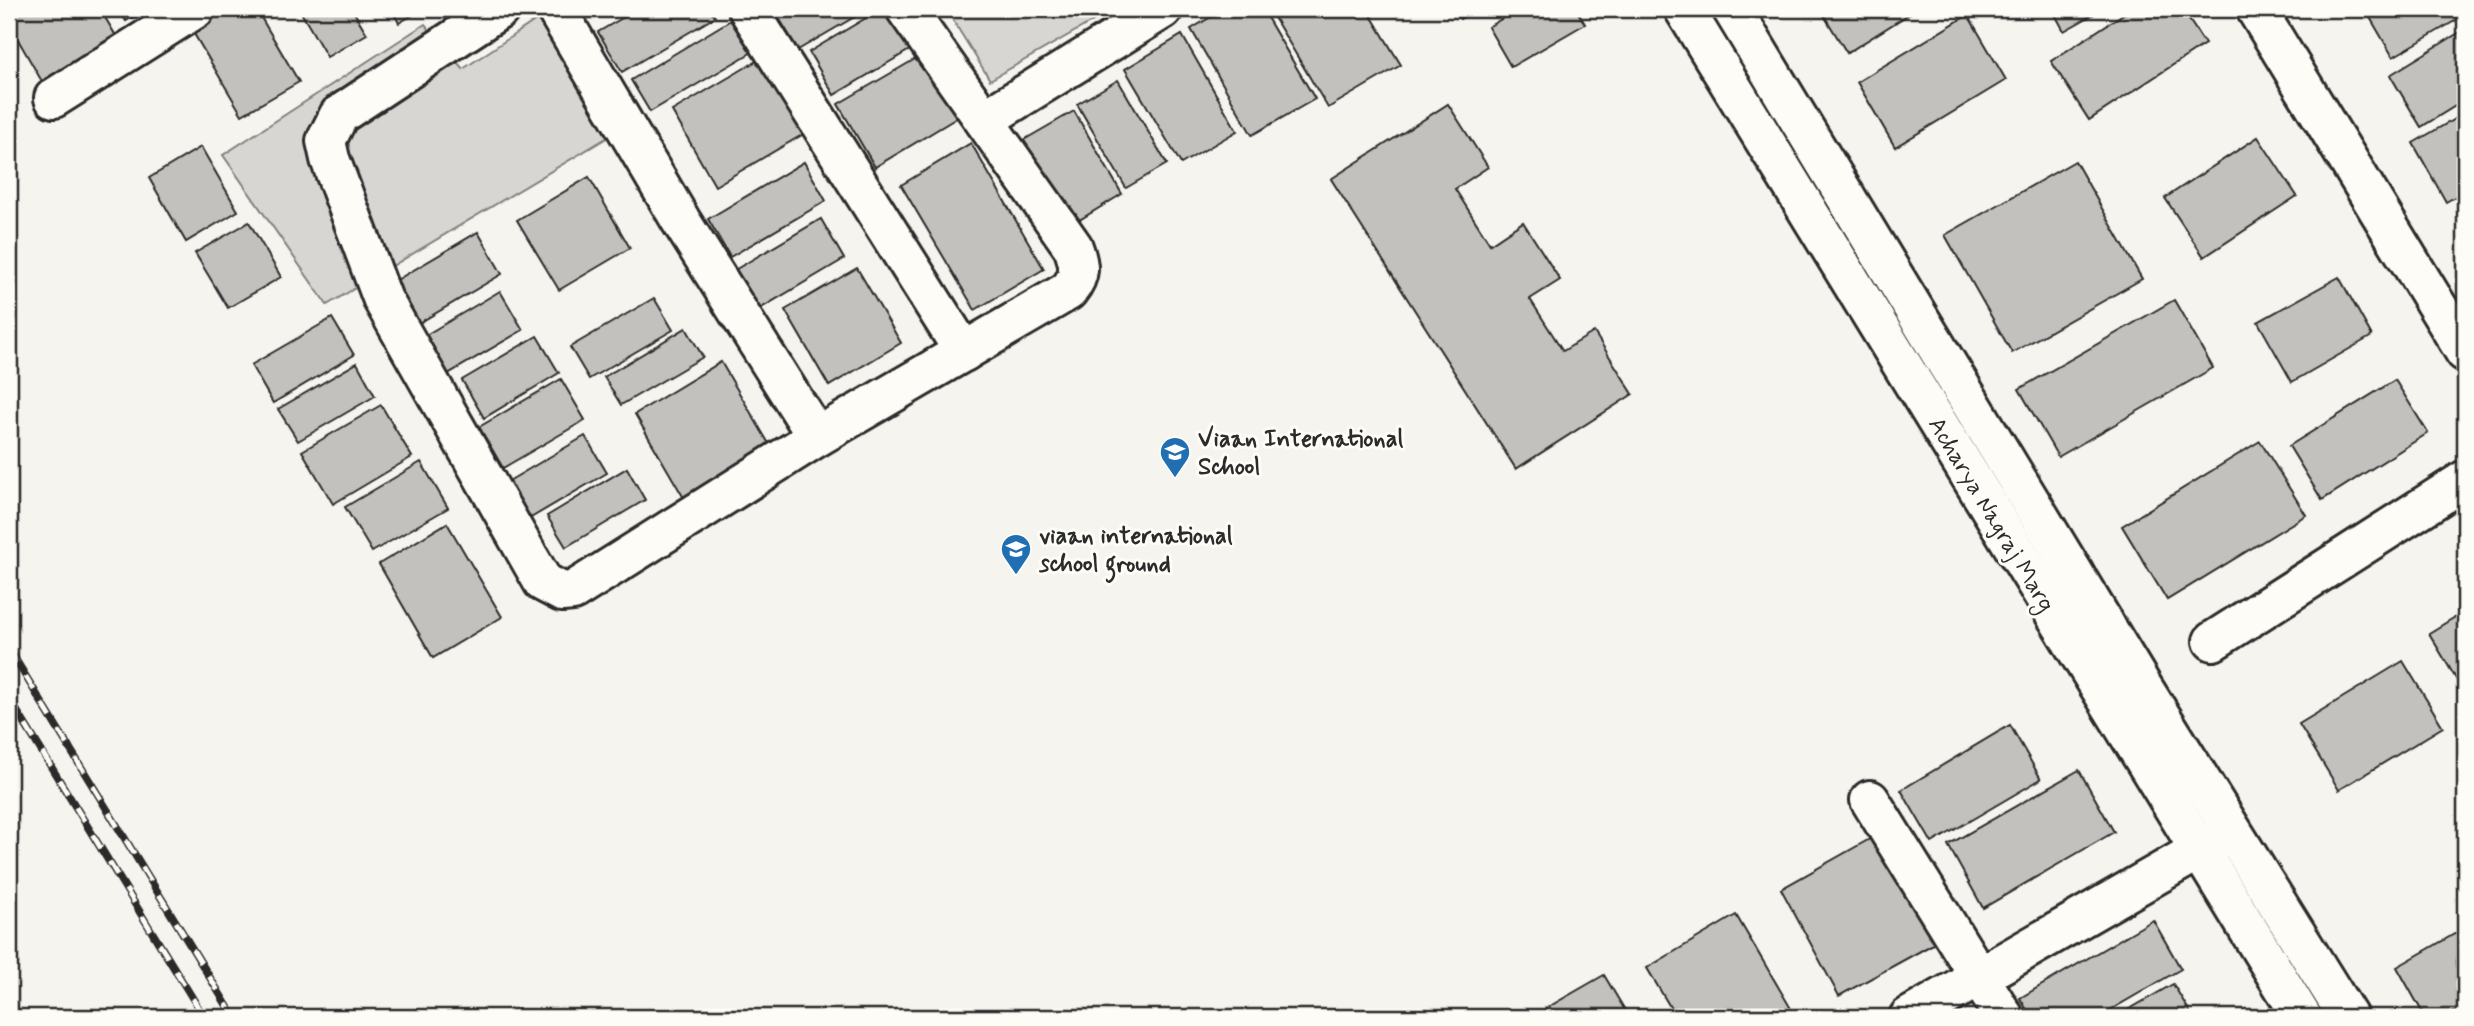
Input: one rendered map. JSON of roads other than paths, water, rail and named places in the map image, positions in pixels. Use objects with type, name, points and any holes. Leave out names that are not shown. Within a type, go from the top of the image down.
[{"type":"street","points":[[54,99],[195,9]]},
{"type":"street","points":[[500,9],[339,115],[327,141],[330,159],[383,300],[543,582],[562,593],[573,591],[817,438],[1068,291],[1079,278],[1080,265],[1073,247],[906,9]]},
{"type":"street","points":[[556,9],[681,221],[817,438]]},
{"type":"street","points":[[748,9],[964,352]]},
{"type":"street","points":[[984,120],[1163,9]]},
{"type":"street","name":"Acharya Nagraj Marg","points":[[1684,9],[2302,1017]]},
{"type":"street","name":"Acharya Nagraj Marg","points":[[1732,9],[2231,832],[2348,1017]]},
{"type":"street","points":[[2256,9],[2465,352]]},
{"type":"street","points":[[2213,641],[2465,480]]},
{"type":"street","points":[[1870,800],[2004,1017]]},
{"type":"street","points":[[1909,1017],[2231,832]]},
{"type":"railway","points":[[9,649],[234,1017]]},
{"type":"railway","points":[[9,698],[204,1017]]},
{"type":"place","name":"Viaan International School","points":[[1175,479]]},
{"type":"place","name":"viaan international school ground","points":[[1016,576]]}]
